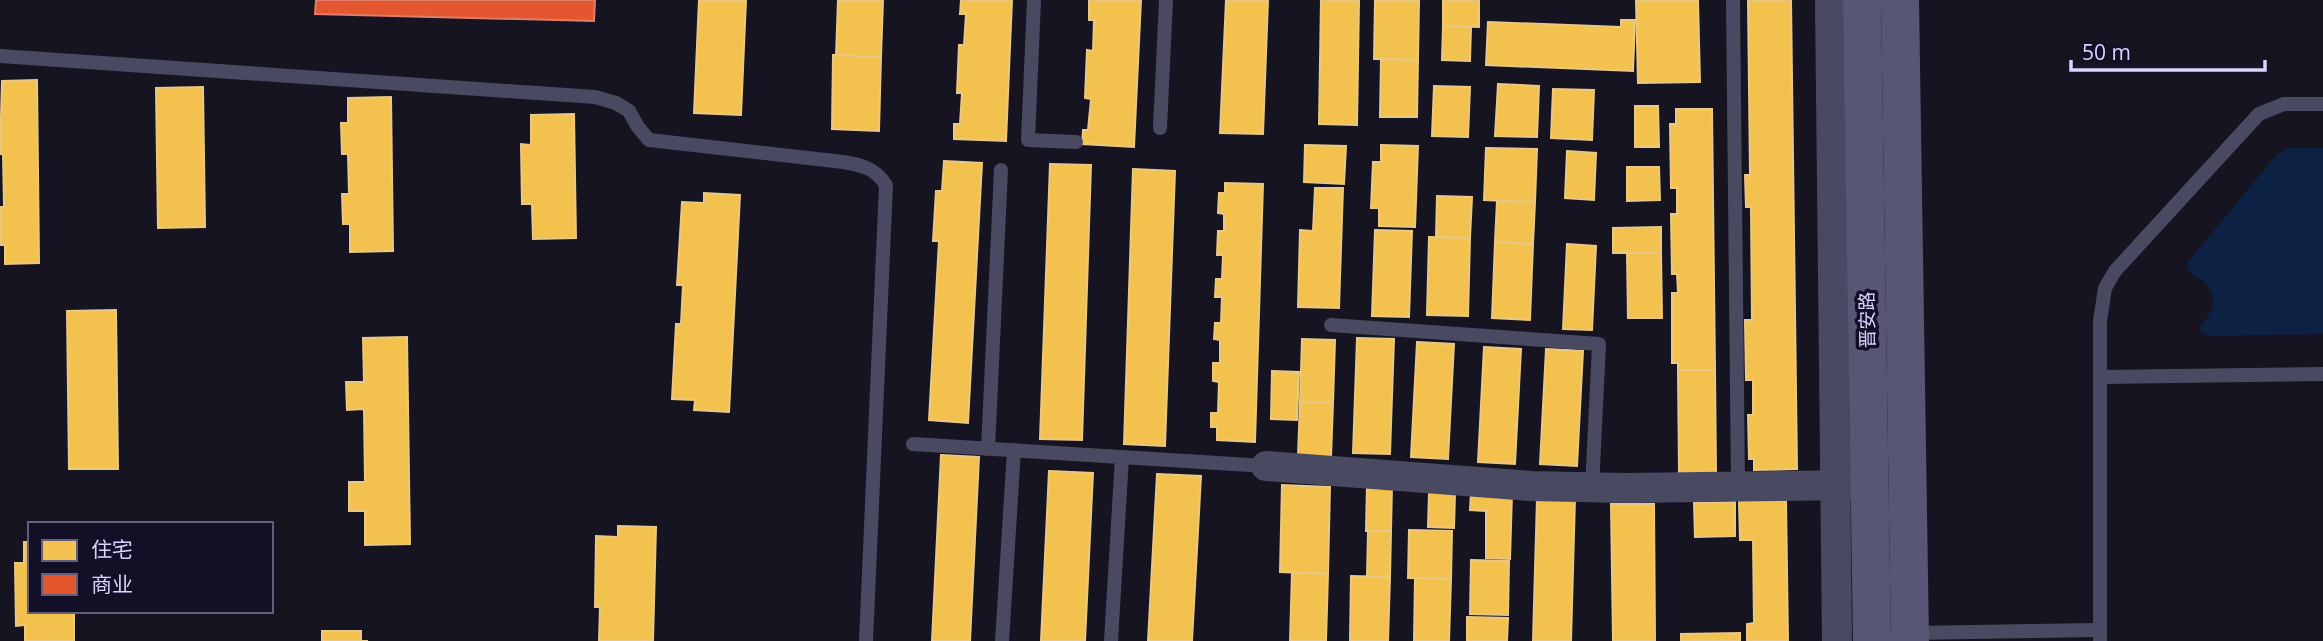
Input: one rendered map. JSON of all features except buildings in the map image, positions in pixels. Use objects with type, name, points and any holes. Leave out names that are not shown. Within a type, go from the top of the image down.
[{"type":"main road","name":"晋安路","points":[[1862,0],[1853,485],[1872,641]]},
{"type":"main road","name":"晋安路","points":[[1900,0],[1910,637]]},
{"type":"street","points":[[1830,0],[1853,485],[1837,641]]},
{"type":"street","points":[[1266,466],[1531,486],[1592,488],[1853,485]]},
{"type":"lane","points":[[1034,0],[1028,140],[1076,142]]},
{"type":"lane","points":[[1160,128],[1166,0]]},
{"type":"lane","points":[[1732,0],[1738,486]]},
{"type":"lane","points":[[0,56],[595,97],[616,103],[629,111],[649,140],[844,162],[863,165],[878,174],[886,185],[866,641]]},
{"type":"lane","points":[[1910,637],[2100,636],[2100,377],[2101,310],[2105,288],[2115,271],[2259,114],[2284,104],[2323,104]]},
{"type":"lane","points":[[988,449],[1002,170]]},
{"type":"lane","points":[[1331,325],[1599,344],[1592,488]]},
{"type":"lane","points":[[2100,377],[2323,374]]},
{"type":"lane","points":[[913,444],[1266,466]]},
{"type":"lane","points":[[1002,641],[1014,450]]},
{"type":"lane","points":[[1111,641],[1122,457]]},
{"type":"water","points":[[2291,148],[2323,148],[2323,334],[2208,336],[2201,332],[2199,327],[2211,311],[2212,293],[2188,270],[2188,262],[2277,154]]}]
